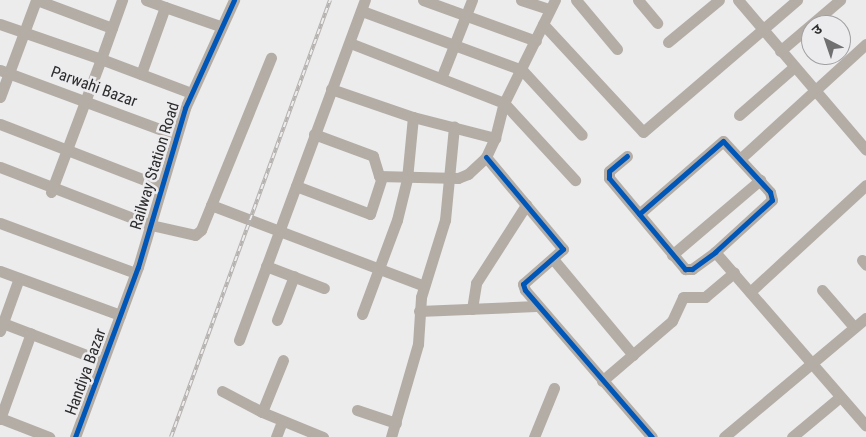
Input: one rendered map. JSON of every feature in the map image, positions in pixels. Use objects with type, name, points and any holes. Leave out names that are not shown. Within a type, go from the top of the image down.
[{"type":"street","points":[[0,97],[4,72],[37,0],[112,28]]},
{"type":"street","points":[[52,190],[122,0]]},
{"type":"street","points":[[146,0],[220,26]]},
{"type":"street","name":"Railway Station Road","points":[[120,315],[136,273],[176,135],[191,93],[220,26],[234,0]]},
{"type":"street","points":[[423,0],[536,41]]},
{"type":"street","points":[[442,76],[472,0]]},
{"type":"street","points":[[314,134],[373,156],[376,174],[382,177],[407,179],[451,178],[468,174],[486,157],[495,138],[504,103],[522,70],[552,5],[521,0]]},
{"type":"street","points":[[576,0],[617,48]]},
{"type":"street","points":[[638,0],[658,23]]},
{"type":"street","points":[[668,42],[719,0]]},
{"type":"street","points":[[543,24],[642,132],[797,0]]},
{"type":"street","points":[[780,51],[840,0]]},
{"type":"street","points":[[741,1],[780,51],[866,150]]},
{"type":"street","points":[[239,340],[314,134],[364,6],[454,46],[522,70],[582,135]]},
{"type":"street","points":[[141,74],[165,7]]},
{"type":"street","points":[[0,24],[191,93]]},
{"type":"street","points":[[350,43],[442,76],[504,103],[575,180]]},
{"type":"street","points":[[741,158],[866,44]]},
{"type":"street","points":[[0,167],[52,190],[150,228],[196,235],[211,205],[271,58]]},
{"type":"street","points":[[739,115],[794,67]]},
{"type":"street","name":"Parwahi Bazar","points":[[4,72],[176,135]]},
{"type":"street","points":[[331,89],[413,117],[495,138]]},
{"type":"street","points":[[362,314],[381,270],[407,179],[413,117]]},
{"type":"street","points":[[0,124],[161,186]]},
{"type":"street","points":[[391,437],[418,344],[419,311],[424,286],[442,233],[451,178],[454,126]]},
{"type":"street","points":[[627,156],[608,176],[672,255],[685,269],[690,270],[715,252],[772,202],[771,193],[741,158],[723,141],[639,214]]},
{"type":"street","points":[[486,157],[563,248],[523,284],[536,306],[652,437]]},
{"type":"street","points":[[0,176],[52,190]]},
{"type":"street","points":[[296,186],[370,214],[382,177]]},
{"type":"street","points":[[672,255],[760,180]]},
{"type":"street","points":[[750,292],[866,185]]},
{"type":"street","points":[[211,205],[424,286]]},
{"type":"street","points":[[472,309],[476,283],[526,205]]},
{"type":"street","points":[[0,223],[136,273]]},
{"type":"street","points":[[715,252],[866,426]]},
{"type":"street","points":[[553,259],[633,355]]},
{"type":"street","points":[[266,266],[324,288]]},
{"type":"street","name":"Handiya Bazar","points":[[0,270],[120,315],[75,437]]},
{"type":"street","points":[[602,381],[672,320],[683,296],[703,298],[734,273]]},
{"type":"street","points":[[277,320],[294,276]]},
{"type":"street","points":[[19,278],[1,325],[31,333],[102,361]]},
{"type":"street","points":[[822,290],[854,328]]},
{"type":"street","points":[[419,311],[536,306]]},
{"type":"street","points":[[724,437],[866,318]]},
{"type":"street","points":[[31,333],[0,418],[18,432],[49,437]]},
{"type":"street","points":[[262,412],[282,360]]},
{"type":"street","points":[[534,437],[554,388]]},
{"type":"street","points":[[222,391],[262,412],[323,437]]},
{"type":"street","points":[[795,436],[840,396]]},
{"type":"street","points":[[357,410],[396,423]]},
{"type":"street","points":[[276,437],[282,421]]},
{"type":"railway","points":[[171,437],[330,0]]},
{"type":"cycle path","points":[[75,437],[138,267],[185,108],[234,0]]},
{"type":"cycle path","points":[[627,156],[609,171],[609,178],[685,269],[692,269],[715,252],[772,200],[770,192],[723,141],[639,214]]},
{"type":"cycle path","points":[[486,157],[563,249],[523,284],[525,290],[652,437]]}]
